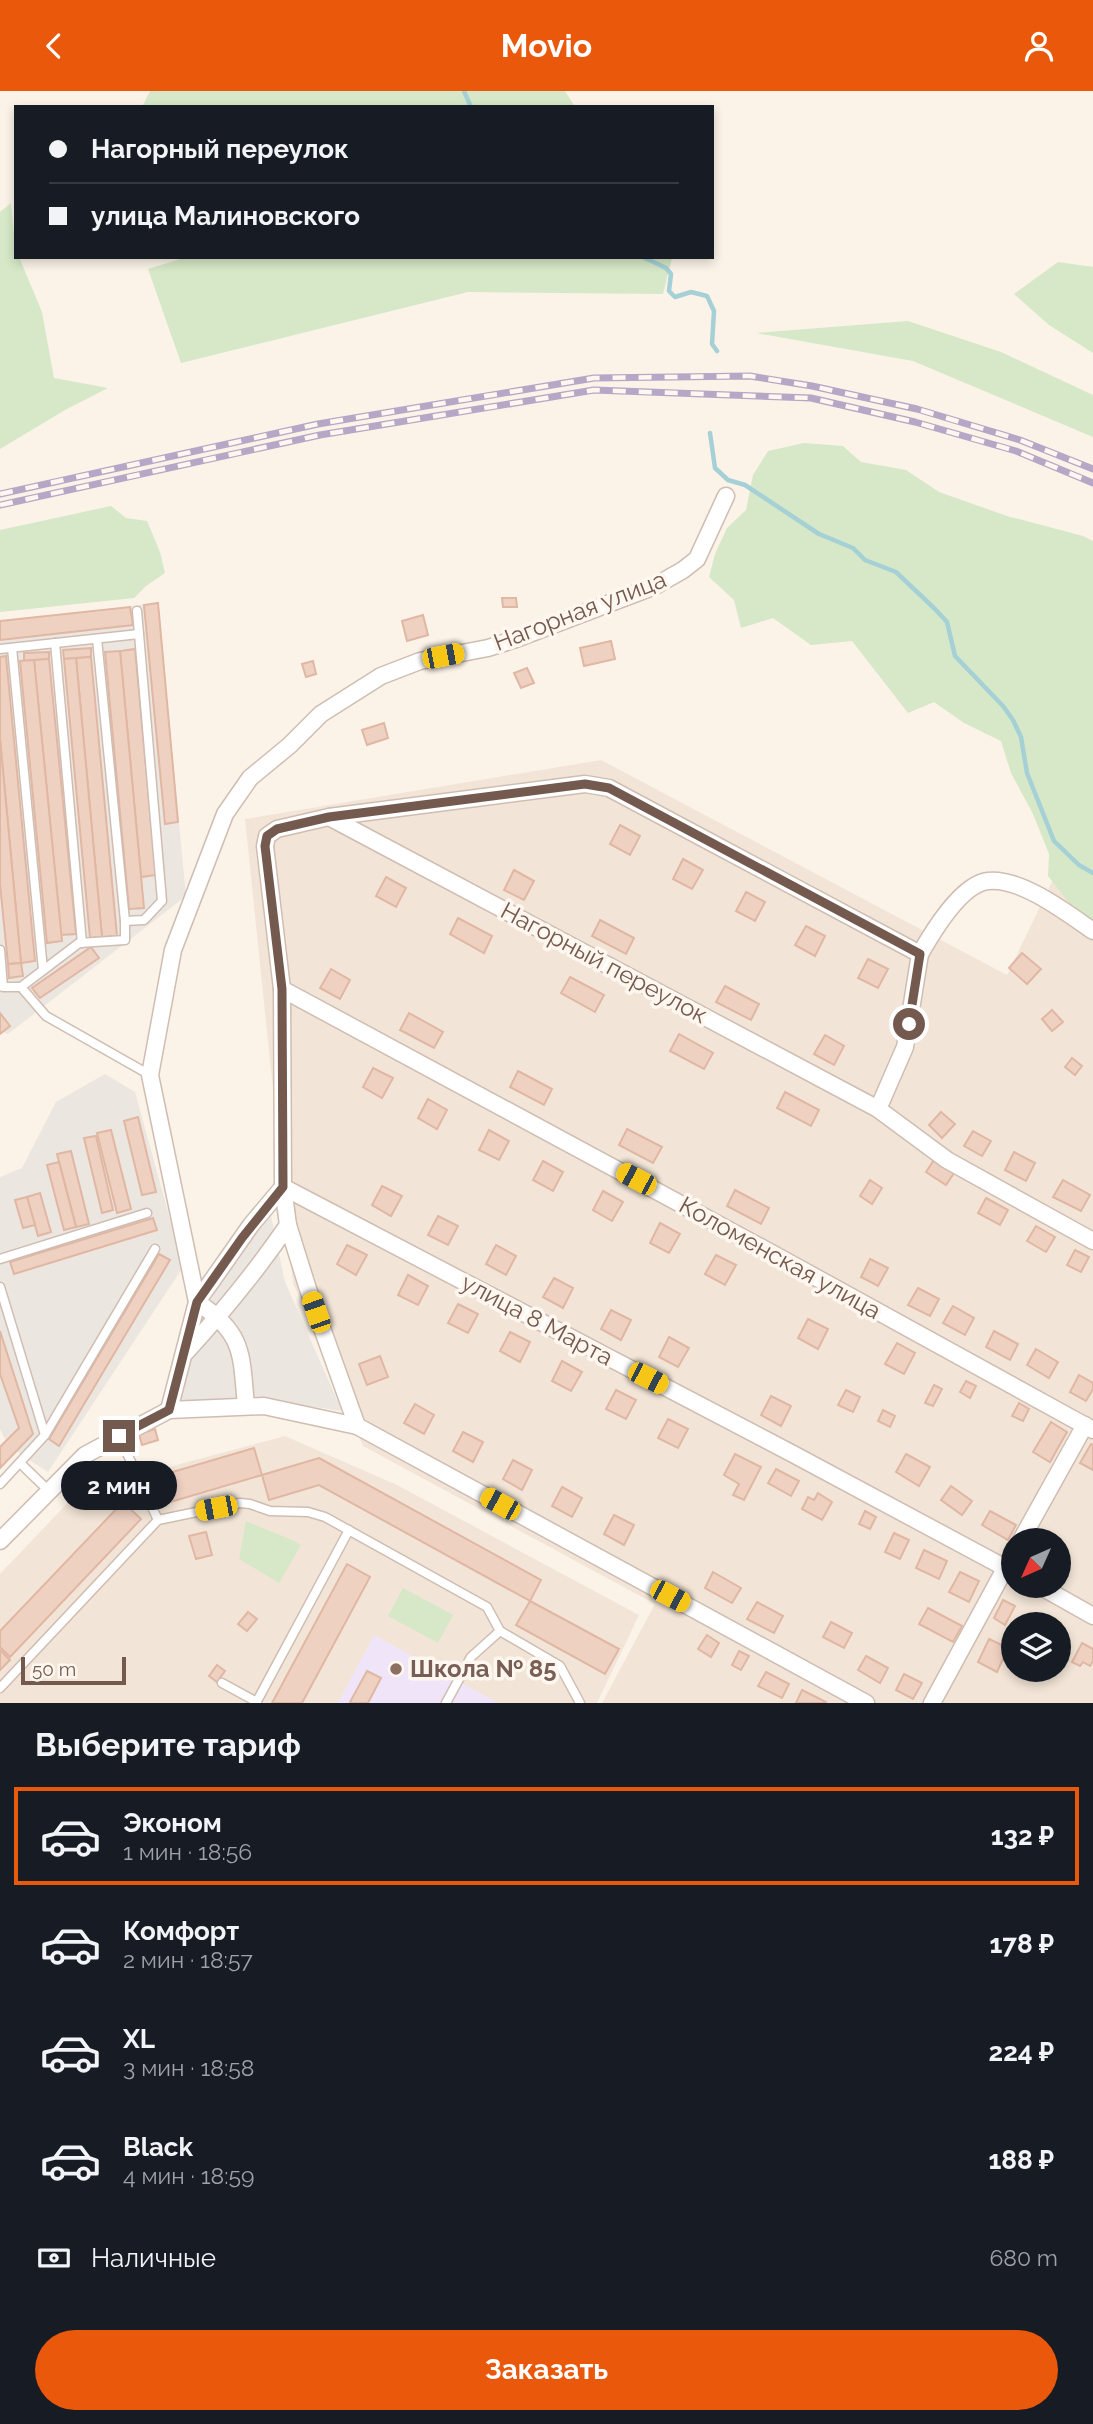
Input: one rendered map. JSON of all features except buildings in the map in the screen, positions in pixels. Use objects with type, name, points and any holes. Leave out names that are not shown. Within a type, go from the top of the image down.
[{"type":"street","name":"Нагорная улица","points":[[169,1410],[197,1302],[149,1075],[173,950],[225,814],[250,778],[290,745],[321,714],[381,676],[420,661],[488,648],[513,640],[655,586],[697,559],[726,496]]},
{"type":"street","points":[[356,1426],[288,1225],[283,1187],[282,989],[265,846],[267,836],[277,829],[329,817],[598,784],[920,954]]},
{"type":"street","name":"Нагорный переулок","points":[[329,817],[878,1109],[947,1160],[1093,1241]]},
{"type":"street","points":[[878,1109],[905,1047],[920,954],[936,926],[963,894],[987,881],[1022,886],[1093,930]]},
{"type":"street","name":"Коломенская улица","points":[[282,989],[1089,1427]]},
{"type":"street","points":[[246,1406],[240,1348],[219,1316],[197,1302],[238,1242],[283,1187]]},
{"type":"street","name":"улица 8 Марта","points":[[283,1187],[1001,1560]]},
{"type":"street","points":[[184,1354],[219,1316],[288,1225]]},
{"type":"street","points":[[0,1541],[85,1455],[169,1410],[264,1406],[356,1426],[866,1703]]},
{"type":"street","points":[[1028,1528],[1089,1427]]},
{"type":"street","points":[[932,1703],[1001,1582]]},
{"type":"street","points":[[1061,1598],[1093,1616]]},
{"type":"lane","points":[[124,921],[144,920],[162,901],[137,611]]},
{"type":"lane","points":[[0,649],[139,634]]},
{"type":"lane","points":[[0,950],[4,987],[21,987],[79,943],[125,940],[97,639]]},
{"type":"lane","points":[[55,643],[82,943]]},
{"type":"lane","points":[[12,648],[43,970]]},
{"type":"lane","points":[[21,987],[46,1016],[149,1075]]},
{"type":"lane","points":[[0,1259],[148,1213]]},
{"type":"lane","points":[[0,1484],[45,1435],[155,1249]]},
{"type":"lane","points":[[0,1287],[45,1435]]},
{"type":"lane","points":[[119,1436],[158,1520]]},
{"type":"lane","points":[[20,1463],[48,1490]]},
{"type":"lane","points":[[0,1688],[158,1520],[245,1503],[270,1511],[314,1513],[487,1607],[500,1631],[560,1666],[580,1703]]},
{"type":"lane","points":[[222,1683],[257,1702],[349,1530]]},
{"type":"lane","points":[[446,1703],[471,1657],[500,1631]]},
{"type":"shaded area","points":[[158,603],[186,896],[8,1034],[0,1031],[0,621]]},
{"type":"shaded area","points":[[601,760],[1007,975],[1093,797],[1093,1703],[602,1703],[655,1604],[363,1446],[293,1283],[245,819]]},
{"type":"shaded area","points":[[105,1074],[135,1092],[183,1267],[48,1472],[8,1446],[0,1429],[0,1177],[22,1168],[56,1102]]},
{"type":"shaded area","points":[[266,1193],[285,1282],[342,1411],[261,1399],[177,1402],[195,1332]]},
{"type":"shaded area","points":[[285,1436],[397,1485],[639,1615],[597,1703],[0,1703],[0,1574],[79,1491]]},
{"type":"shaded area","name":"Школа № 85","points":[[374,1635],[498,1703],[338,1703]]},
{"type":"green space","points":[[150,91],[565,91],[574,105],[143,105]]},
{"type":"green space","points":[[11,203],[14,259],[20,259],[42,312],[54,378],[108,388],[0,449],[0,212]]},
{"type":"green space","points":[[180,259],[672,259],[663,294],[468,292],[181,363],[148,269]]},
{"type":"green space","points":[[1058,262],[1093,267],[1093,353],[1049,325],[1014,294]]},
{"type":"green space","points":[[908,321],[1001,352],[1093,395],[1093,437],[913,361],[756,333]]},
{"type":"green space","points":[[804,443],[843,446],[861,462],[906,470],[939,492],[1007,516],[1093,541],[1093,924],[1078,914],[1048,876],[1049,854],[1033,814],[1011,773],[1001,741],[964,723],[934,702],[908,713],[852,641],[811,645],[773,618],[741,628],[734,600],[709,577],[715,554],[727,528],[746,510],[753,475],[768,451]]},
{"type":"green space","points":[[111,506],[126,518],[147,521],[160,552],[165,573],[134,598],[0,612],[0,530]]},
{"type":"green space","points":[[246,1521],[301,1545],[279,1583],[239,1559]]},
{"type":"green space","points":[[403,1588],[453,1615],[438,1643],[388,1616]]},
{"type":"waterway","points":[[464,91],[470,105]]},
{"type":"waterway","points":[[647,259],[666,268],[671,274],[669,291],[675,297],[691,292],[707,296],[714,311],[712,344],[717,351]]},
{"type":"waterway","points":[[710,433],[715,468],[728,480],[745,485],[819,534],[853,548],[865,560],[896,572],[947,622],[955,656],[1013,720],[1021,737],[1027,773],[1054,841],[1079,865],[1093,873]]},
{"type":"railway","points":[[0,494],[318,424],[594,378],[750,376],[812,386],[917,409],[1020,440],[1093,469]]},
{"type":"railway","points":[[0,505],[320,435],[594,390],[811,398],[915,422],[1016,451],[1093,483]]},
{"type":"place","name":"Школа № 85","points":[[396,1669]]},
{"type":"route","points":[[119,1436],[169,1410],[197,1302],[251,1225],[283,1187],[282,989],[265,846],[267,836],[277,829],[329,817],[598,784],[920,954],[909,1024]]}]
